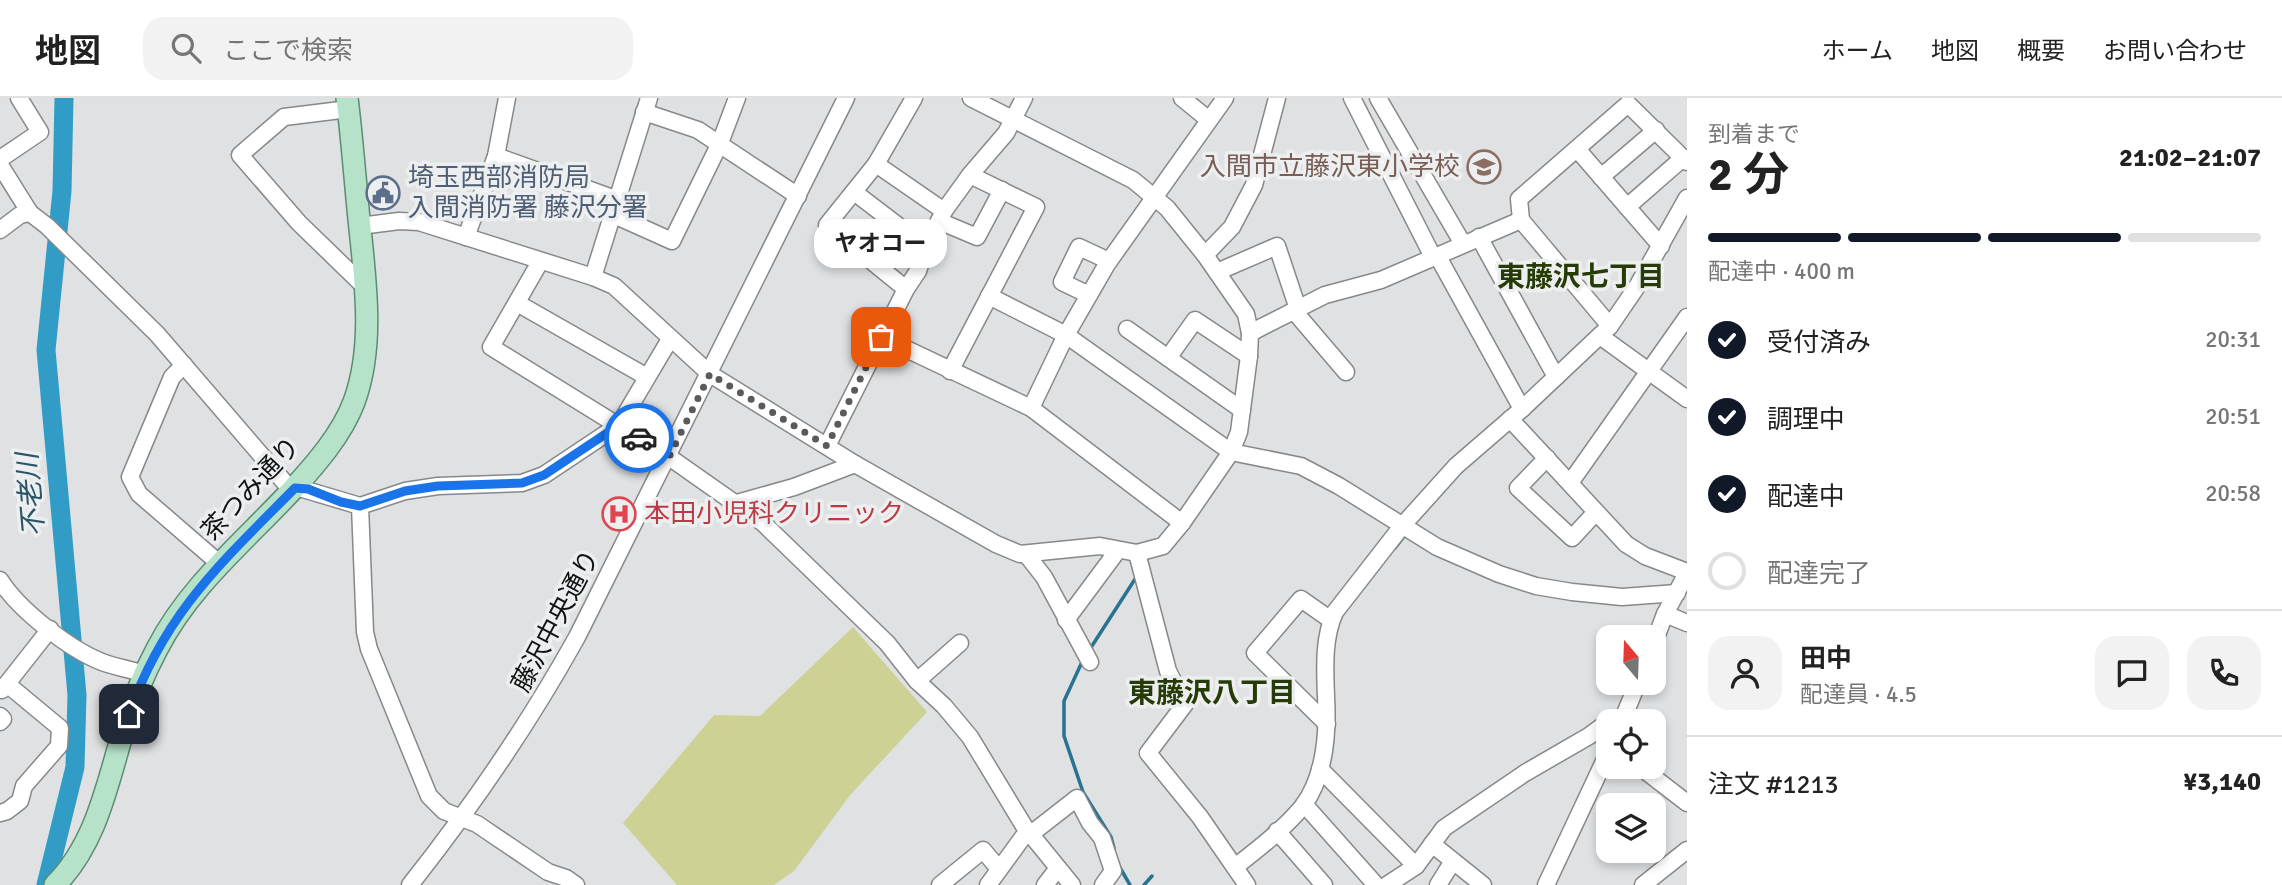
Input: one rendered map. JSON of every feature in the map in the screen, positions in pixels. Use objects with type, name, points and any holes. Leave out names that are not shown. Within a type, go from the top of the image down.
[{"type":"main road","name":"茶つみ通り","points":[[55,885],[78,857],[96,821],[124,728],[144,674],[172,624],[201,584],[295,488],[346,421],[354,401],[363,368],[366,288],[348,103]]},
{"type":"street","points":[[0,159],[40,132],[19,98]]},
{"type":"street","points":[[466,237],[496,156],[508,98]]},
{"type":"street","points":[[496,156],[616,207],[672,241],[720,143],[737,98]]},
{"type":"street","name":"藤沢中央通り","points":[[410,885],[463,818],[539,706],[578,637],[846,98]]},
{"type":"street","points":[[906,289],[827,225],[876,164],[914,98]]},
{"type":"street","points":[[360,226],[399,221],[419,222],[614,286],[710,374],[856,464],[996,544],[1020,554],[1100,546],[1136,554],[1163,546],[1231,452],[1239,432],[1249,356],[1250,333],[1246,314],[1205,255],[1156,197],[1133,180],[971,98]]},
{"type":"street","points":[[827,446],[881,337],[918,271],[926,247],[942,216],[970,175],[1006,133],[1024,98]]},
{"type":"street","points":[[1182,98],[1209,120]]},
{"type":"street","points":[[1031,408],[1066,335],[1109,261],[1225,98]]},
{"type":"street","points":[[1205,255],[1232,227],[1254,186],[1277,98]]},
{"type":"street","points":[[1352,98],[1516,414],[1546,458],[1626,544],[1645,556],[1687,573],[1661,625]]},
{"type":"street","points":[[1378,98],[1463,244]]},
{"type":"street","points":[[348,103],[284,117],[240,155],[299,223],[366,288]]},
{"type":"street","points":[[1627,207],[1685,160],[1628,104],[1519,199],[1521,220],[1605,331],[1649,372],[1687,399]]},
{"type":"street","points":[[593,277],[646,105],[720,143],[798,196]]},
{"type":"street","points":[[1601,177],[1656,130]]},
{"type":"street","points":[[1577,149],[1661,246]]},
{"type":"street","points":[[876,164],[942,216],[977,237],[1002,190]]},
{"type":"street","points":[[0,165],[30,214],[65,241],[157,334],[286,484],[341,502],[360,506],[405,491],[533,480],[619,425],[670,339]]},
{"type":"street","points":[[950,371],[1036,207],[970,175]]},
{"type":"street","points":[[854,192],[926,247]]},
{"type":"street","points":[[1235,867],[1304,804],[1320,769],[1327,724],[1325,662],[1331,620],[1335,612],[1402,526],[1456,466],[1605,331],[1661,246],[1687,198]]},
{"type":"street","points":[[0,230],[20,215],[30,214]]},
{"type":"street","points":[[1250,333],[1325,295],[1381,280],[1521,220]]},
{"type":"street","points":[[1479,237],[1556,377]]},
{"type":"street","points":[[1217,272],[1277,246],[1296,310],[1346,372]]},
{"type":"street","points":[[1089,295],[1062,282],[1079,247],[1109,261]]},
{"type":"street","points":[[540,262],[491,347],[669,457],[763,523],[887,643],[917,681],[944,706],[970,737],[1029,833],[1072,885]]},
{"type":"street","points":[[989,296],[1066,335],[1231,452],[1301,466],[1441,548],[1499,574],[1535,586],[1565,592],[1622,597],[1677,593]]},
{"type":"street","points":[[517,303],[646,377]]},
{"type":"street","points":[[1570,483],[1687,317]]},
{"type":"street","points":[[1168,358],[1195,320],[1249,356]]},
{"type":"street","points":[[1127,329],[1242,410]]},
{"type":"street","points":[[881,337],[1031,408],[1182,523]]},
{"type":"street","points":[[184,365],[172,377],[130,477],[139,494],[220,564]]},
{"type":"street","points":[[1546,458],[1518,488],[1572,538],[1596,512]]},
{"type":"street","points":[[737,503],[794,488],[856,464]]},
{"type":"street","points":[[360,506],[362,599],[369,649],[429,796],[444,811],[477,824],[549,881],[566,878],[576,885]]},
{"type":"street","points":[[1066,620],[1118,550]]},
{"type":"street","points":[[1026,554],[1044,577],[1090,662]]},
{"type":"street","points":[[1136,554],[1168,671],[1185,704],[1148,753],[1200,817],[1247,885]]},
{"type":"street","points":[[0,580],[65,643],[104,662],[144,674]]},
{"type":"street","points":[[1327,724],[1255,653],[1301,599],[1331,620]]},
{"type":"street","points":[[1665,614],[1687,624]]},
{"type":"street","points":[[0,813],[20,802],[24,786],[59,746],[60,728],[4,688],[50,629]]},
{"type":"street","points":[[917,681],[960,643]]},
{"type":"street","points":[[0,716],[3,719],[0,722]]},
{"type":"street","points":[[1387,885],[1416,866],[1444,828],[1596,729]]},
{"type":"street","points":[[1320,769],[1416,866]]},
{"type":"street","points":[[1546,885],[1596,779]]},
{"type":"street","points":[[1656,779],[1687,803]]},
{"type":"street","points":[[988,885],[1023,837],[1077,798],[1090,823],[1102,838],[1113,871],[1102,885]]},
{"type":"street","points":[[1304,804],[1376,885]]},
{"type":"street","points":[[1277,831],[1324,885]]},
{"type":"street","points":[[1432,844],[1483,885]]},
{"type":"street","points":[[940,885],[983,850],[999,869]]},
{"type":"street","points":[[1643,885],[1687,850]]},
{"type":"street","points":[[1438,885],[1453,861]]},
{"type":"street","points":[[1045,885],[1058,868]]},
{"type":"green space","points":[[853,627],[927,712],[851,794],[794,871],[774,885],[677,885],[623,823],[714,715],[760,716]]},
{"type":"waterway","name":"不老川","points":[[46,885],[75,767],[77,695],[46,350],[62,191],[64,98]]},
{"type":"waterway","points":[[1395,548],[1405,535]]},
{"type":"waterway","points":[[1090,649],[1137,576]]},
{"type":"waterway","points":[[1082,662],[1064,701],[1064,736],[1083,792],[1111,837],[1114,848]]},
{"type":"waterway","points":[[1119,866],[1130,885]]},
{"type":"waterway","points":[[1144,885],[1152,876]]},
{"type":"way so far","points":[[639,438],[669,457],[710,374],[827,446],[881,337]]},
{"type":"place","name":"入間市立藤沢東小学校","points":[[1484,167]]},
{"type":"place","name":"埼玉西部消防局 入間消防署 藤沢分署","points":[[383,193]]},
{"type":"place","name":"ヤオコー","points":[[881,337]]},
{"type":"place","name":"本田小児科クリニック","points":[[619,514]]},
{"type":"district","name":"東藤沢七丁目","points":[[1581,277]]},
{"type":"district","name":"東藤沢八丁目","points":[[1212,693]]},
{"type":"route","points":[[129,714],[158,646],[186,603],[201,584],[295,488],[308,489],[341,502],[360,506],[405,491],[438,486],[522,483],[544,475],[619,425],[639,438]]}]
